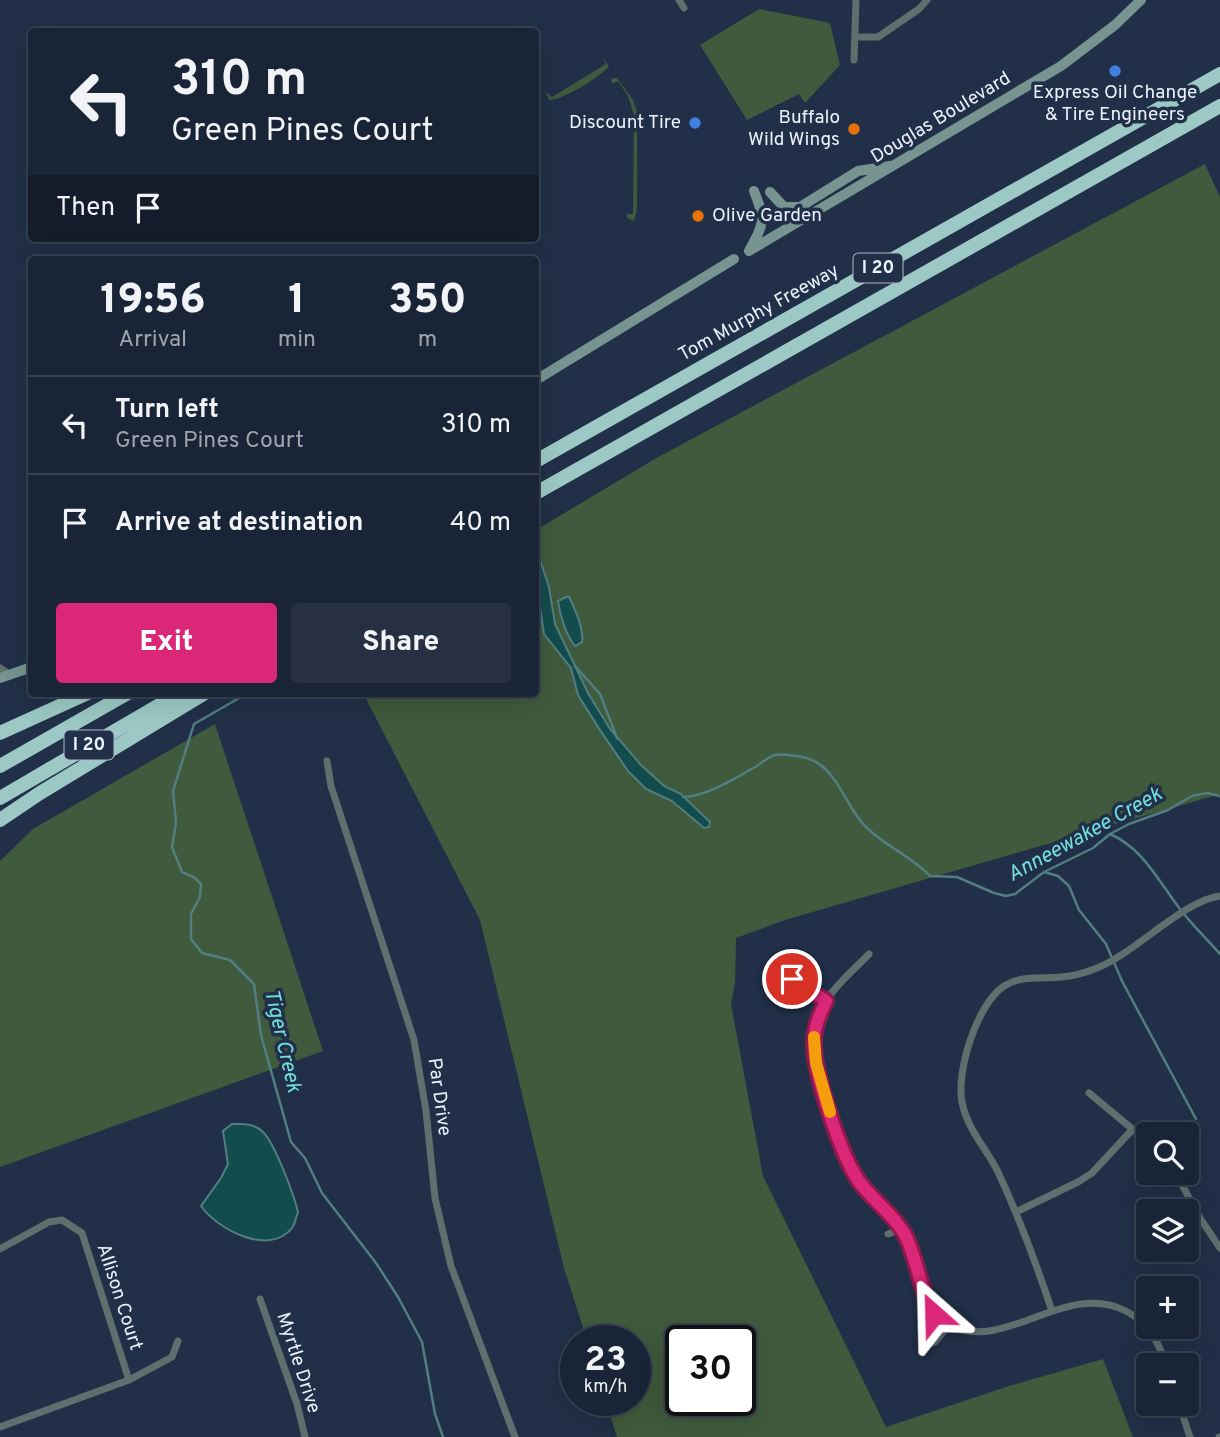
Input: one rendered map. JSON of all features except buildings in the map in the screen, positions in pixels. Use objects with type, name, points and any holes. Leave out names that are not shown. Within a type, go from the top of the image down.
[{"type":"highway","name":"Tom Murphy Freeway","points":[[539,459],[1220,74]]},
{"type":"highway","name":"I 20","points":[[539,491],[1220,106]]},
{"type":"highway","points":[[0,733],[79,697]]},
{"type":"highway","name":"I 20","points":[[0,766],[121,697]]},
{"type":"highway","name":"I 20","points":[[0,798],[173,697]]},
{"type":"highway","points":[[0,820],[198,697]]},
{"type":"main road","name":"Douglas Boulevard","points":[[754,191],[763,213],[761,227],[749,251],[1061,66],[1116,25],[1141,0]]},
{"type":"main road","points":[[770,192],[784,207],[800,208],[858,171],[896,164]]},
{"type":"main road","points":[[539,378],[734,259]]},
{"type":"main road","points":[[6,676],[28,668]]},
{"type":"street","points":[[679,0],[684,8]]},
{"type":"street","points":[[854,60],[856,0]]},
{"type":"street","points":[[856,37],[878,37],[919,9],[927,0]]},
{"type":"street","points":[[0,668],[6,676]]},
{"type":"street","name":"Par Drive","points":[[327,761],[331,786],[414,1040],[426,1111],[435,1198],[451,1266],[516,1437]]},
{"type":"street","points":[[1052,1311],[1016,1212],[996,1170],[970,1127],[961,1098],[962,1066],[988,1002],[1002,988],[1015,981],[1075,976],[1100,967],[1196,904],[1220,897]]},
{"type":"street","points":[[869,954],[826,1001],[815,1029],[814,1052],[835,1128],[848,1162],[859,1181],[902,1229],[920,1286],[934,1314],[949,1325],[968,1331],[982,1331],[1088,1303],[1112,1306],[1142,1322],[1154,1336],[1161,1353]]},
{"type":"street","points":[[792,979],[826,1001]]},
{"type":"street","points":[[1089,1093],[1136,1133]]},
{"type":"street","points":[[1016,1212],[1092,1173],[1132,1130]]},
{"type":"street","points":[[1182,1185],[1220,1248]]},
{"type":"street","name":"Allison Court","points":[[0,1249],[49,1222],[62,1220],[82,1233],[129,1380]]},
{"type":"street","points":[[888,1234],[902,1229]]},
{"type":"street","name":"Myrtle Drive","points":[[260,1299],[297,1405],[305,1437]]},
{"type":"street","points":[[934,1314],[922,1331],[924,1342],[935,1342],[949,1325]]},
{"type":"street","points":[[8,1437],[2,1427],[129,1380],[172,1357],[178,1341]]},
{"type":"street","points":[[1183,1416],[1190,1437]]},
{"type":"shaded area","points":[[759,9],[830,23],[840,65],[805,103],[799,94],[747,120],[700,45]]},
{"type":"shaded area","points":[[603,58],[609,66],[598,76],[571,92],[549,100],[546,92],[552,97],[606,64]]},
{"type":"shaded area","points":[[617,78],[633,100],[637,112],[637,209],[634,221],[627,218],[627,214],[633,214],[634,115],[628,96],[618,81],[611,81]]},
{"type":"shaded area","points":[[1205,164],[1220,197],[1220,794],[785,920],[736,938],[735,983],[731,1004],[763,1176],[886,1427],[1009,1386],[1103,1359],[1133,1437],[617,1437],[610,1416],[651,1416],[651,1325],[582,1325],[564,1268],[480,920],[365,697],[539,697],[539,528],[658,457]]},
{"type":"shaded area","points":[[539,561],[549,587],[555,624],[588,693],[610,729],[641,765],[664,786],[681,794],[710,822],[709,827],[704,828],[672,801],[646,789],[628,771],[600,730],[578,695],[571,668],[544,634],[539,601]]},
{"type":"shaded area","points":[[569,597],[582,631],[582,642],[575,646],[566,631],[559,607],[558,601]]},
{"type":"shaded area","points":[[215,724],[323,1051],[0,1167],[0,861],[33,829]]},
{"type":"shaded area","points":[[232,1124],[260,1129],[278,1158],[298,1212],[292,1228],[282,1236],[270,1240],[244,1237],[219,1223],[201,1206],[228,1164],[223,1131]]},
{"type":"waterway","name":"Anneewakee Creek","points":[[575,666],[600,694],[617,738]]},
{"type":"waterway","name":"Tiger Creek","points":[[241,697],[194,724],[173,791],[176,822],[172,847],[182,872],[201,884],[200,897],[191,914],[191,939],[202,953],[230,960],[254,984],[261,1035],[291,1142],[305,1158],[322,1193],[376,1263],[422,1342],[435,1414],[443,1437]]},
{"type":"waterway","name":"Anneewakee Creek","points":[[683,797],[721,786],[775,755],[811,759],[830,774],[866,827],[930,876],[957,877],[1006,896],[1015,894],[1044,872],[1093,848],[1110,834],[1129,824],[1168,810],[1192,796],[1207,793],[1220,796]]},
{"type":"waterway","points":[[1110,834],[1122,840],[1141,857],[1185,915],[1220,954]]},
{"type":"waterway","points":[[1044,872],[1058,876],[1069,886],[1079,910],[1106,944],[1122,981],[1196,1119]]},
{"type":"slow traffic","points":[[814,1037],[816,1063],[830,1112]]},
{"type":"place","name":"Express Oil Change & Tire Engineers","points":[[1115,71]]},
{"type":"place","name":"Discount Tire","points":[[695,123]]},
{"type":"place","name":"Buffalo Wild Wings","points":[[854,129]]},
{"type":"place","name":"Olive Garden","points":[[698,216]]},
{"type":"route","points":[[792,979],[826,1001],[815,1029],[814,1052],[835,1128],[848,1162],[859,1181],[902,1229],[920,1286],[934,1314]]}]
